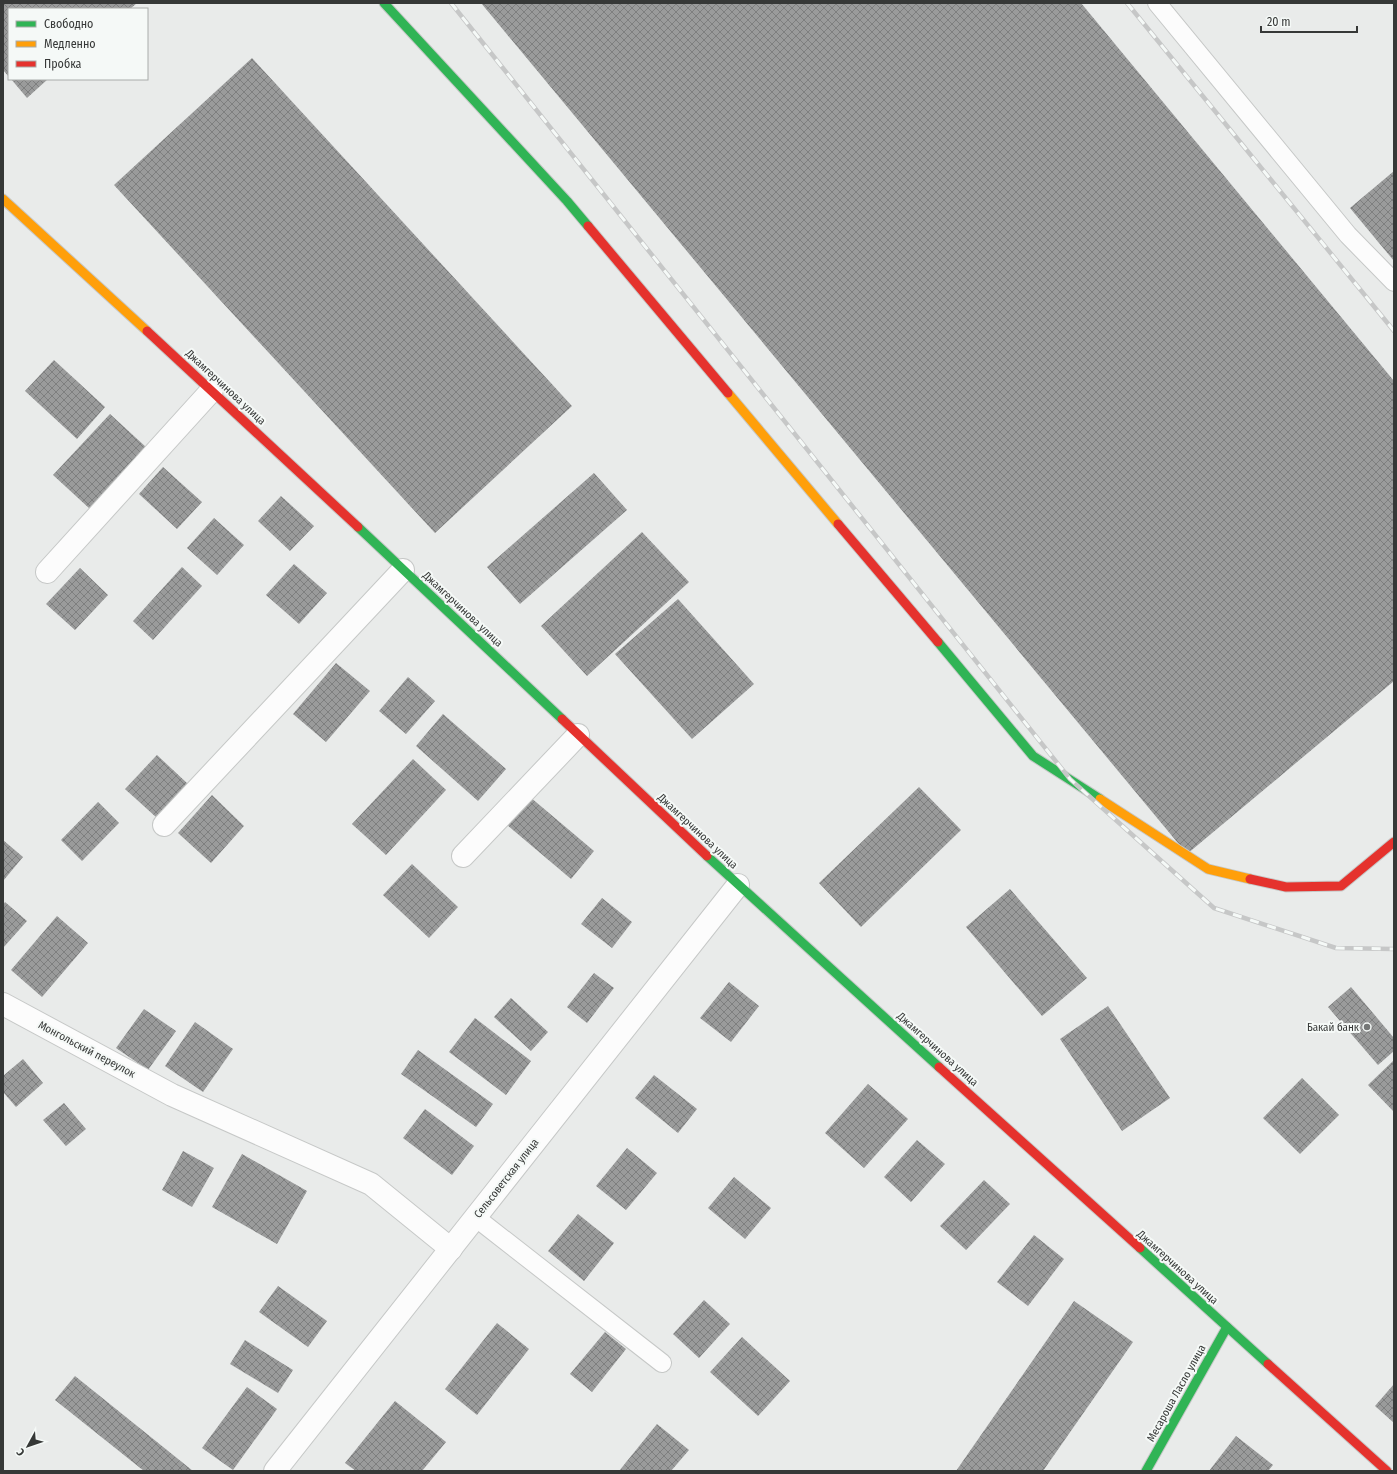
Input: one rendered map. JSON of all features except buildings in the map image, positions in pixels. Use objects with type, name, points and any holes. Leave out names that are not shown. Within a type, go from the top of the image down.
[{"type":"street","points":[[384,3],[567,201],[1033,756],[1208,869],[1286,887],[1341,886],[1394,842]]},
{"type":"street","name":"Джамгерчинова улица","points":[[3,199],[212,390],[738,885],[1387,1471]]},
{"type":"street","points":[[47,572],[212,390]]},
{"type":"street","points":[[164,826],[403,570]]},
{"type":"street","points":[[463,856],[578,735]]},
{"type":"street","name":"Сельсоветская улица","points":[[275,1471],[738,885]]},
{"type":"street","name":"Монгольский переулок","points":[[3,1004],[172,1095],[371,1184],[451,1248]]},
{"type":"street","name":"Месароша Ласло улица","points":[[1146,1471],[1227,1327]]},
{"type":"lane","points":[[1157,3],[1348,235],[1394,282]]},
{"type":"lane","points":[[475,1217],[662,1363]]},
{"type":"railway","points":[[451,3],[1070,779],[1214,908],[1336,948],[1394,949]]},
{"type":"railway","points":[[1127,3],[1394,331]]},
{"type":"traffic: fast","points":[[384,3],[567,201],[588,226]]},
{"type":"traffic: fast","points":[[358,527],[562,719]]},
{"type":"traffic: fast","points":[[938,642],[1033,756],[1100,799]]},
{"type":"traffic: fast","points":[[707,856],[939,1067]]},
{"type":"traffic: fast","points":[[1140,1248],[1268,1364]]},
{"type":"traffic: fast","points":[[1146,1471],[1227,1327]]},
{"type":"traffic: slow","points":[[3,199],[147,331]]},
{"type":"traffic: slow","points":[[728,393],[838,524]]},
{"type":"traffic: slow","points":[[1100,799],[1208,869],[1250,879]]},
{"type":"traffic: jam","points":[[588,226],[728,393]]},
{"type":"traffic: jam","points":[[147,331],[358,527]]},
{"type":"traffic: jam","points":[[838,524],[938,642]]},
{"type":"traffic: jam","points":[[562,719],[707,856]]},
{"type":"traffic: jam","points":[[1250,879],[1286,887],[1341,886],[1394,842]]},
{"type":"traffic: jam","points":[[939,1067],[1140,1248]]},
{"type":"traffic: jam","points":[[1268,1364],[1387,1471]]},
{"type":"place","name":"Бакай банк","points":[[1367,1027]]}]
